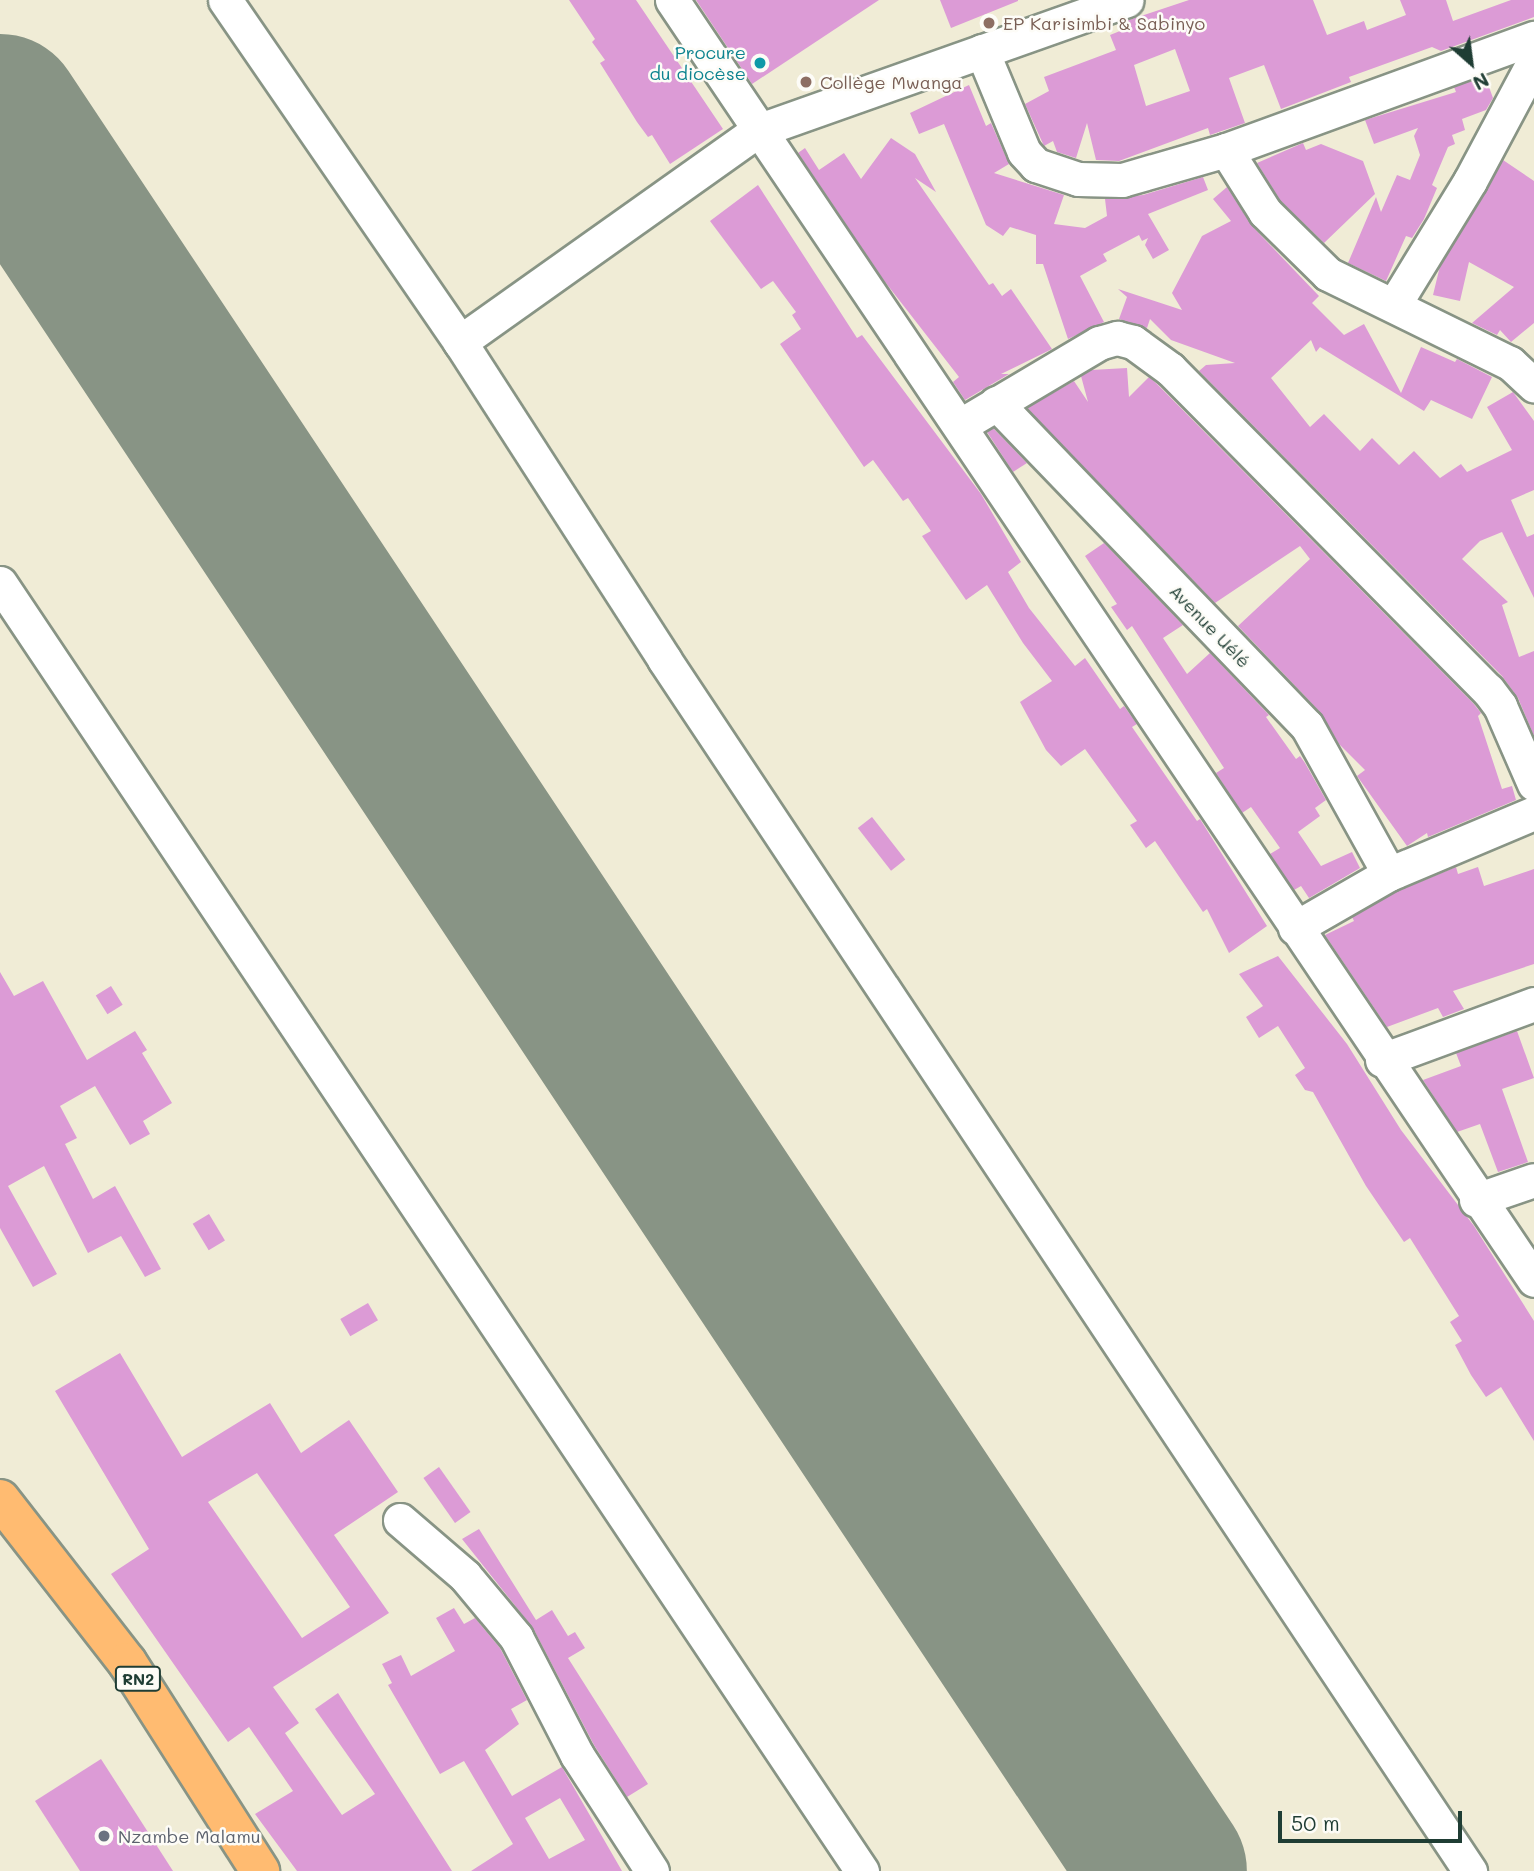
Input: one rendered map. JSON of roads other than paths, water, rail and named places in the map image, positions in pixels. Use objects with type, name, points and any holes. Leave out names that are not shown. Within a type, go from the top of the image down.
[{"type":"highway","name":"RN2","points":[[0,1499],[127,1662],[254,1869]]},
{"type":"street","points":[[225,0],[460,342],[664,659],[1470,1871]]},
{"type":"street","points":[[673,0],[757,131],[961,425],[1476,1200],[1534,1280]]},
{"type":"street","points":[[460,342],[757,131],[1126,0]]},
{"type":"street","points":[[982,51],[1024,152],[1053,174],[1122,180],[1226,150],[1534,38]]},
{"type":"street","points":[[1394,305],[1475,172],[1534,61]]},
{"type":"street","points":[[1226,150],[1265,212],[1302,252],[1328,274],[1394,305],[1522,358],[1534,385]]},
{"type":"street","points":[[961,425],[1098,343],[1117,338],[1144,349],[1170,369],[1488,690],[1500,706],[1534,784]]},
{"type":"street","name":"Avenue Uélé","points":[[996,404],[1307,726],[1389,874]]},
{"type":"street","points":[[0,583],[862,1871]]},
{"type":"street","points":[[1295,929],[1389,874],[1534,813]]},
{"type":"street","points":[[1382,1060],[1534,1004]]},
{"type":"street","points":[[1476,1200],[1534,1180]]},
{"type":"street","points":[[400,1520],[465,1576],[516,1637],[577,1755],[652,1871]]},
{"type":"place","name":"EP Karisimbi & Sabinyo","points":[[989,23]]},
{"type":"place","name":"Procure du diocèse","points":[[760,63]]},
{"type":"place","name":"Collège Mwanga","points":[[806,82]]},
{"type":"place","name":"Nzambe Malamu","points":[[104,1836]]}]
